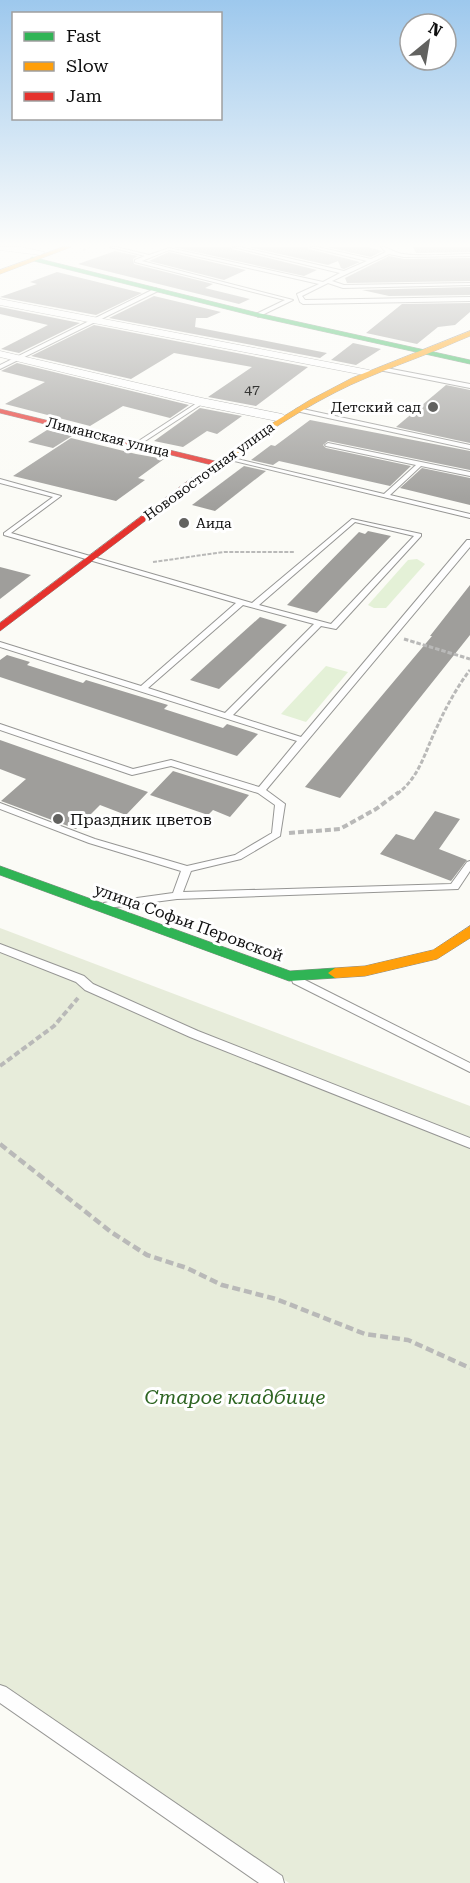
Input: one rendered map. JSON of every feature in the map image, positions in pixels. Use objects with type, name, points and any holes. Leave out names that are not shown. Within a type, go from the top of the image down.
[{"type":"street","points":[[177,335],[375,371]]},
{"type":"street","points":[[346,335],[470,362]]},
{"type":"street","name":"Нововосточная улица","points":[[0,628],[220,461],[282,418],[375,371],[426,353],[466,335]]},
{"type":"street","points":[[0,354],[202,402],[282,418]]},
{"type":"street","name":"Лиманская улица","points":[[0,411],[137,444],[220,461]]},
{"type":"street","name":"улица Софьи Перовской","points":[[0,870],[289,975],[365,971],[437,954],[470,931]]},
{"type":"lane","points":[[0,367],[65,335]]},
{"type":"lane","points":[[455,341],[470,337]]},
{"type":"lane","points":[[375,371],[470,386]]},
{"type":"lane","points":[[137,444],[202,402]]},
{"type":"lane","points":[[298,410],[470,447]]},
{"type":"lane","points":[[328,445],[418,466],[470,474]]},
{"type":"lane","points":[[220,461],[470,516]]},
{"type":"lane","points":[[386,496],[418,466]]},
{"type":"lane","points":[[0,481],[58,496],[6,534],[127,570],[333,627],[419,535],[354,520],[254,605]]},
{"type":"lane","points":[[261,791],[470,542]]},
{"type":"lane","points":[[142,689],[242,602]]},
{"type":"lane","points":[[227,716],[320,623]]},
{"type":"lane","points":[[0,644],[303,740]]},
{"type":"lane","points":[[0,727],[132,772],[171,763],[261,791],[280,804],[277,834],[238,857],[187,868],[92,841],[0,807]]},
{"type":"lane","points":[[95,906],[177,896],[454,886],[470,864]]},
{"type":"lane","points":[[177,896],[187,868]]},
{"type":"lane","points":[[0,948],[80,979],[89,987],[194,1034],[470,1143]]},
{"type":"lane","points":[[289,975],[470,1068]]},
{"type":"lane","points":[[0,1693],[275,1883]]},
{"type":"path","points":[[127,570],[150,562],[198,554],[259,550],[312,555]]},
{"type":"path","points":[[392,635],[470,660]]},
{"type":"path","points":[[277,834],[340,829],[376,809],[405,788],[424,760],[436,728],[470,670]]},
{"type":"path","points":[[0,1066],[54,1026],[89,987]]},
{"type":"path","points":[[0,1144],[111,1232],[147,1254],[187,1268],[222,1285],[276,1299],[365,1334],[408,1340],[470,1368]]},
{"type":"green space","points":[[417,559],[425,564],[386,608],[374,608],[368,605],[408,560]]},
{"type":"green space","points":[[326,666],[348,672],[306,722],[281,714]]},
{"type":"green space","name":"Старое кладбище","points":[[0,928],[470,1106],[470,1883],[289,1883],[0,1689]]},
{"type":"building","points":[[29,335],[56,335],[19,353],[1,349]]},
{"type":"building","points":[[74,335],[144,335],[308,367],[256,406],[208,397],[252,367],[174,353],[131,379],[31,356]]},
{"type":"building","points":[[198,335],[235,335],[327,353],[320,358]]},
{"type":"building","points":[[375,335],[428,335],[417,344]]},
{"type":"building","points":[[353,343],[381,349],[356,365],[331,360]]},
{"type":"building","points":[[17,363],[189,405],[170,418],[123,406],[90,426],[5,404],[45,382],[1,371]]},
{"type":"building","name":"Детский сад","points":[[446,385],[470,390],[470,443],[396,427]]},
{"type":"building","points":[[200,408],[242,416],[217,434],[207,431],[183,447],[154,441]]},
{"type":"building","points":[[310,420],[470,451],[470,470],[328,441],[323,445],[326,448],[411,466],[390,486],[279,461],[273,465],[251,460],[271,445],[275,446]]},
{"type":"building","points":[[47,430],[72,436],[53,448],[28,442]]},
{"type":"building","points":[[71,438],[164,459],[138,478],[145,480],[116,501],[13,476]]},
{"type":"building","points":[[244,466],[266,471],[215,511],[192,505]]},
{"type":"building","points":[[422,468],[470,478],[470,505],[400,488]]},
{"type":"building","points":[[368,531],[391,536],[317,613],[287,605],[359,532],[365,534]]},
{"type":"building","points":[[0,567],[31,575],[0,599]]},
{"type":"building","points":[[470,585],[470,635],[340,798],[305,787],[432,636],[430,636]]},
{"type":"building","points":[[260,617],[287,625],[219,689],[190,680]]},
{"type":"building","points":[[7,655],[30,662],[27,665],[83,683],[86,680],[168,705],[164,709],[223,728],[227,724],[258,734],[237,756],[0,677],[0,660]]},
{"type":"building","points":[[0,740],[148,792],[126,815],[100,805],[76,829],[1,801],[26,779],[0,769]]},
{"type":"building","points":[[173,771],[249,795],[230,817],[213,810],[208,815],[150,795]]},
{"type":"building","points":[[435,811],[460,819],[439,849],[467,860],[451,881],[380,854],[396,834],[414,840]]},
{"type":"traffic: fast","points":[[348,335],[470,362]]},
{"type":"traffic: fast","points":[[0,870],[289,976],[335,973]]},
{"type":"traffic: slow","points":[[195,480],[252,439],[312,401],[355,380],[466,335]]},
{"type":"traffic: slow","points":[[335,973],[365,971],[437,954],[470,931]]},
{"type":"traffic: jam","points":[[0,411],[216,464]]},
{"type":"traffic: jam","points":[[0,628],[195,480]]},
{"type":"place","name":"Детский сад","points":[[433,407]]},
{"type":"place","name":"Аида","points":[[184,523]]},
{"type":"place","name":"Праздник цветов","points":[[58,819]]}]
